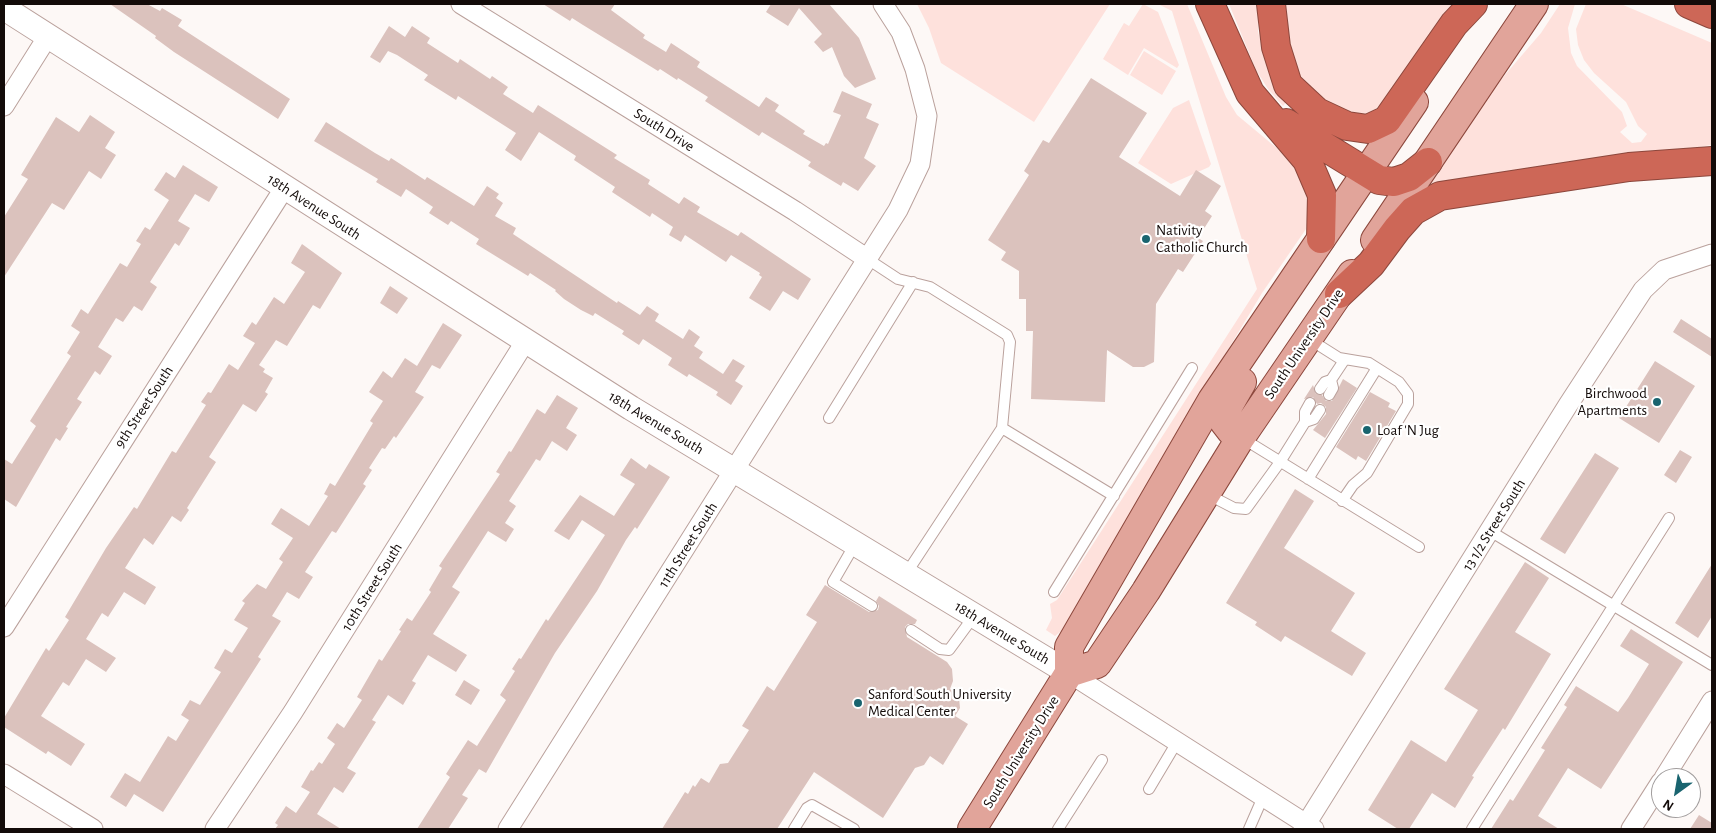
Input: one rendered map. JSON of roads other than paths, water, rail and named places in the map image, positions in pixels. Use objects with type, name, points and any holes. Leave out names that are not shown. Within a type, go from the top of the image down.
[{"type":"highway","points":[[1210,4],[1250,94],[1307,160],[1322,195],[1321,239]]},
{"type":"highway","points":[[1271,4],[1276,47],[1288,85],[1317,112],[1348,126],[1368,129],[1387,120],[1454,24],[1473,4]]},
{"type":"highway","points":[[1689,4],[1712,14]]},
{"type":"highway","points":[[1269,115],[1295,128],[1379,180],[1394,182],[1409,177],[1428,162]]},
{"type":"highway","points":[[1339,294],[1371,264],[1413,211],[1440,196],[1629,167],[1712,161]]},
{"type":"main road","points":[[1069,673],[1069,647],[1212,400],[1482,4]]},
{"type":"main road","name":"South University Drive","points":[[972,829],[1069,673],[1097,664],[1146,591],[1241,437],[1534,4]]},
{"type":"main road","points":[[1241,437],[1231,431],[1224,422],[1226,410],[1302,277],[1321,239]]},
{"type":"street","name":"South Drive","points":[[461,4],[795,211],[866,258]]},
{"type":"street","name":"11th Street South","points":[[508,829],[898,210],[920,164],[926,116],[915,69],[900,32],[883,4]]},
{"type":"street","name":"18th Avenue South","points":[[4,8],[526,342],[734,471],[1069,673],[1263,797],[1308,828]]},
{"type":"street","points":[[4,106],[48,36]]},
{"type":"street","name":"9th Street South","points":[[4,627],[285,187]]},
{"type":"street","name":"13 1/2 Street South","points":[[1308,828],[1490,531],[1643,290],[1664,270],[1712,254]]},
{"type":"street","name":"10th Street South","points":[[214,829],[293,712],[526,342]]},
{"type":"street","points":[[1670,768],[1712,701]]},
{"type":"street","points":[[4,774],[93,829]]},
{"type":"street","points":[[1631,829],[1651,798]]},
{"type":"lane","points":[[866,258],[898,279],[930,287],[1009,338],[1002,428],[906,574]]},
{"type":"lane","points":[[829,418],[913,282]]},
{"type":"lane","points":[[1308,338],[1339,358],[1369,363],[1399,382],[1408,394],[1408,404],[1368,473],[1353,485],[1342,500]]},
{"type":"lane","points":[[1320,389],[1324,382],[1331,380],[1345,359]]},
{"type":"lane","points":[[1054,592],[1192,368]]},
{"type":"lane","points":[[1308,479],[1377,368]]},
{"type":"lane","points":[[1329,395],[1333,388],[1331,380]]},
{"type":"lane","points":[[1206,493],[1234,508],[1246,509],[1280,462],[1305,422],[1305,412],[1310,404]]},
{"type":"lane","points":[[1305,422],[1314,418],[1320,410]]},
{"type":"lane","points":[[1002,428],[1114,496]]},
{"type":"lane","points":[[1241,437],[1420,547]]},
{"type":"lane","points":[[1472,829],[1669,518]]},
{"type":"lane","points":[[1490,531],[1614,604],[1712,665]]},
{"type":"lane","points":[[855,544],[833,582],[872,606]]},
{"type":"lane","points":[[911,630],[940,649],[949,650],[974,616]]},
{"type":"lane","points":[[1149,789],[1177,742]]},
{"type":"lane","points":[[1058,829],[1102,760]]},
{"type":"lane","points":[[1249,829],[1263,797]]},
{"type":"lane","points":[[794,829],[807,808],[812,805],[854,829]]},
{"type":"place","name":"Nativity Catholic Church","points":[[1146,239]]},
{"type":"place","name":"Birchwood Apartments","points":[[1657,402]]},
{"type":"place","name":"Loaf 'N Jug","points":[[1367,430]]},
{"type":"place","name":"Sanford South University Medical Center","points":[[858,703]]}]
